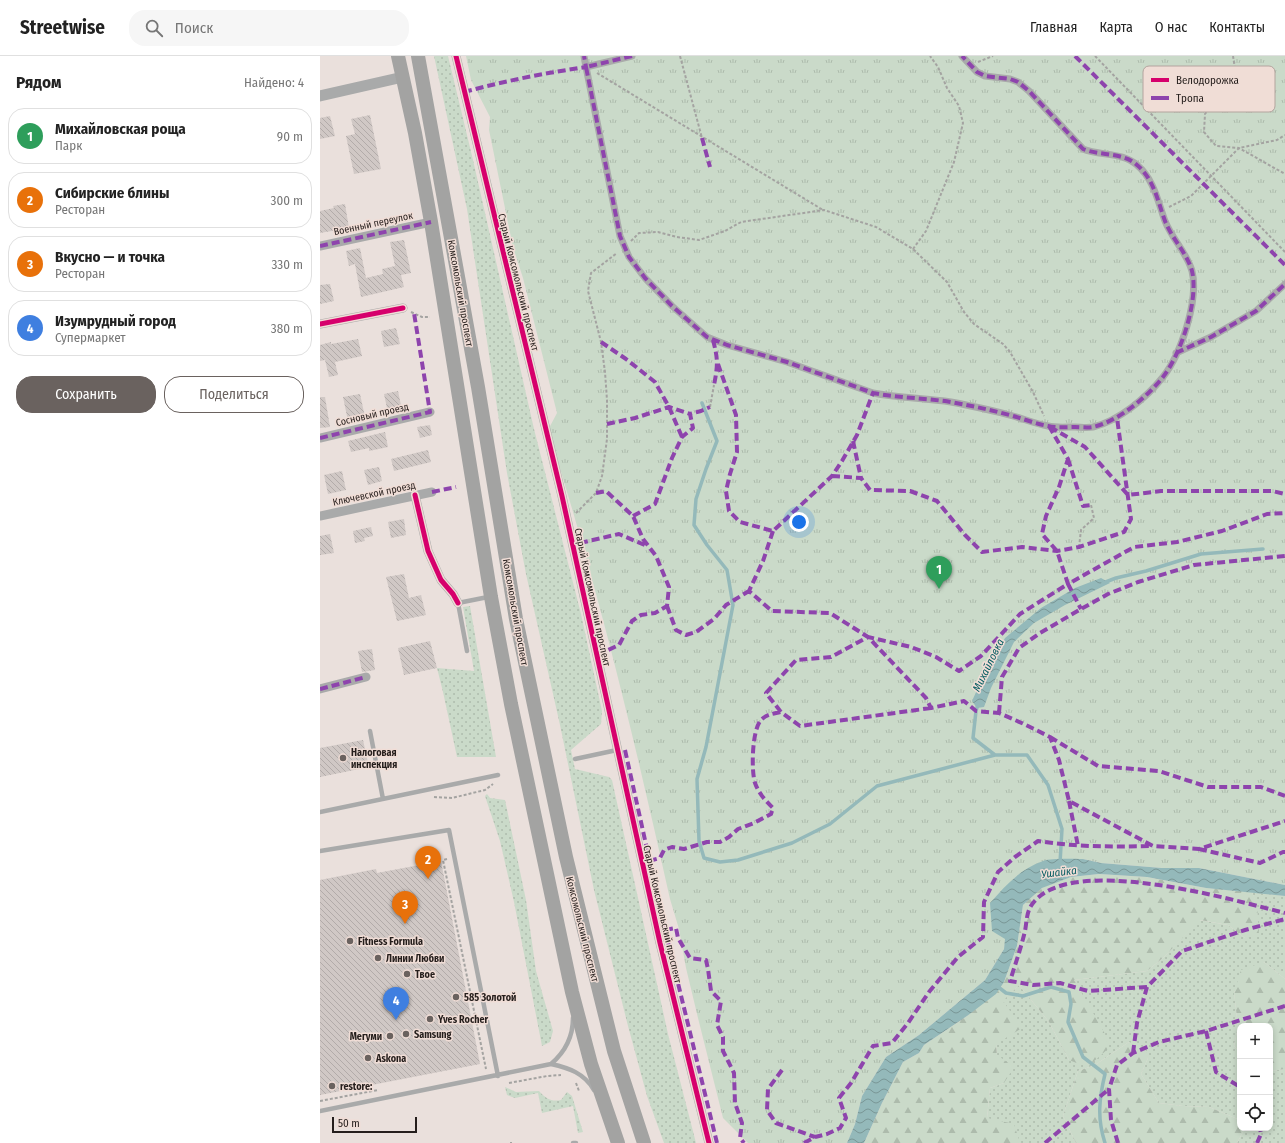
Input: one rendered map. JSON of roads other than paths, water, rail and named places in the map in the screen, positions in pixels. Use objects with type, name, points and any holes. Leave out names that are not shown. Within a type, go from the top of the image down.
[{"type":"main road","name":"Комсомольский проспект","points":[[398,56],[415,133],[432,222],[491,597],[527,778],[572,992],[591,1064],[618,1143]]},
{"type":"main road","name":"Комсомольский проспект","points":[[418,56],[478,387],[516,619],[566,858],[614,1051],[644,1143]]},
{"type":"main road","points":[[403,77],[422,73]]},
{"type":"street","name":"Старый Комсомольский проспект","points":[[456,56],[566,517],[665,966],[709,1143]]},
{"type":"street","points":[[584,56],[603,158],[620,236],[624,247],[642,273],[667,301],[707,337],[787,362],[873,393],[900,398],[949,402],[988,410],[1049,426],[1092,427],[1117,418],[1136,404],[1163,376],[1176,353],[1184,335],[1194,293],[1192,272],[1188,261],[1169,231],[1150,181],[1137,164],[1130,160],[1090,152],[1083,149],[1029,91],[1018,82],[1010,79],[985,76],[977,72],[962,56]]},
{"type":"street","points":[[586,67],[632,56]]},
{"type":"street","points":[[320,96],[403,77]]},
{"type":"street","name":"Военный переулок","points":[[320,246],[432,222]]},
{"type":"street","points":[[1176,353],[1211,337],[1256,311],[1285,284]]},
{"type":"street","points":[[320,324],[403,308]]},
{"type":"street","name":"Сосновый проезд","points":[[320,438],[430,412]]},
{"type":"street","name":"Ключевской проезд","points":[[320,516],[432,492]]},
{"type":"street","points":[[415,495],[428,551],[441,580],[453,594],[458,603]]},
{"type":"street","points":[[320,689],[366,677]]},
{"type":"lane","points":[[466,651],[458,603],[491,597]]},
{"type":"lane","points":[[370,731],[383,799]]},
{"type":"lane","points":[[575,759],[617,750]]},
{"type":"lane","points":[[320,812],[498,775]]},
{"type":"lane","points":[[320,851],[449,830],[498,1076]]},
{"type":"lane","points":[[551,1064],[565,1047],[573,1028],[572,992]]},
{"type":"lane","points":[[320,1111],[551,1064],[573,1070],[590,1083],[608,1116]]},
{"type":"water","points":[[1101,578],[1110,583],[1065,605],[1034,623],[1014,642],[991,688],[984,707],[977,708],[972,701],[987,668],[1005,638],[1041,608],[1075,588]]},
{"type":"water","name":"Ушайка","points":[[1051,859],[1083,859],[1101,863],[1162,868],[1199,868],[1285,885],[1285,896],[1206,888],[1147,877],[1099,874],[1071,877],[1042,888],[1023,905],[1017,946],[1004,982],[996,994],[924,1045],[919,1053],[903,1062],[864,1143],[847,1143],[855,1124],[862,1096],[886,1057],[919,1035],[985,980],[1004,949],[1005,939],[992,931],[990,903],[1001,890],[1020,873],[1035,864]]},
{"type":"waterway","points":[[702,403],[717,441],[696,499],[694,525],[707,545],[727,570],[733,605],[706,747],[697,779],[699,841],[704,858],[720,862],[738,860],[792,843],[830,824],[877,786],[995,755]]},
{"type":"waterway","name":"Михайловка","points":[[1103,583],[1201,554],[1263,549]]},
{"type":"waterway","name":"Михайловка","points":[[978,704],[973,738],[995,755],[1027,755],[1048,785],[1062,829],[1060,863]]},
{"type":"waterway","points":[[997,986],[1006,993],[1023,996],[1051,987],[1069,992],[1071,1004],[1068,1022],[1083,1057],[1105,1074],[1101,1092],[1100,1108],[1102,1134],[1105,1143]]},
{"type":"place","name":"Михайловская роща","points":[[939,589]]},
{"type":"place","name":"Налоговая инспекция","points":[[343,758]]},
{"type":"place","name":"Сибирские блины","points":[[428,879]]},
{"type":"place","name":"Вкусно — и точка","points":[[405,924]]},
{"type":"place","name":"Fitness Formula","points":[[350,941]]},
{"type":"place","name":"Линии Любви","points":[[378,958]]},
{"type":"place","name":"Твое","points":[[407,974]]},
{"type":"place","name":"585 Золотой","points":[[456,997]]},
{"type":"place","name":"Yves Rocher","points":[[430,1019]]},
{"type":"place","name":"Изумрудный город","points":[[396,1020]]},
{"type":"place","name":"Samsung","points":[[406,1034]]},
{"type":"place","name":"Мегуми","points":[[390,1036]]},
{"type":"place","name":"Askona","points":[[368,1058]]},
{"type":"place","name":"restore:","points":[[332,1086]]}]
